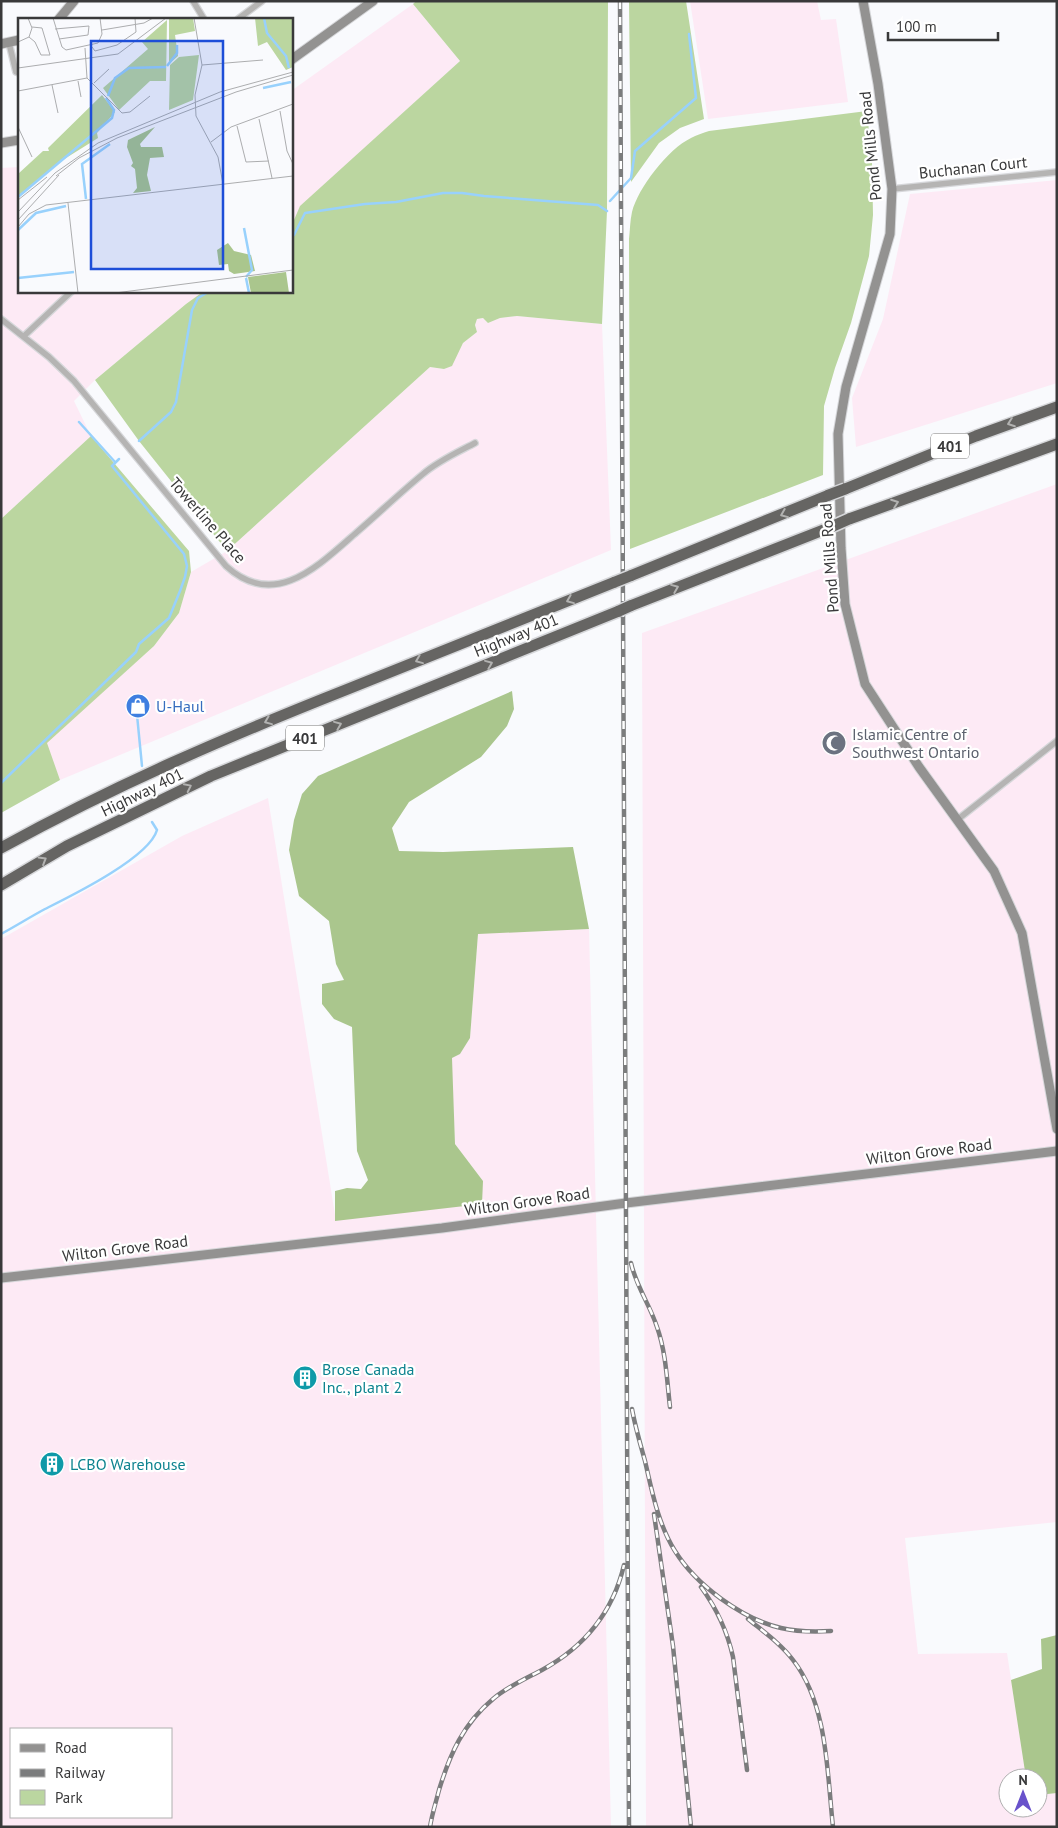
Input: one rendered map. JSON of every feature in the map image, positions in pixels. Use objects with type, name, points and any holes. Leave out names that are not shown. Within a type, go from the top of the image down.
[{"type":"highway","name":"Highway 401","points":[[1,848],[153,770],[232,736],[976,436],[1057,407]]},
{"type":"highway","name":"Highway 401","points":[[1,885],[67,846],[211,776],[849,519],[1057,444]]},
{"type":"main road","points":[[60,18],[74,1]]},
{"type":"main road","points":[[292,59],[373,1]]},
{"type":"main road","name":"Pond Mills Road","points":[[863,1],[878,84],[892,189],[890,234],[846,386],[838,434],[840,538],[845,604],[865,684],[920,769],[994,871],[1022,933],[1057,1130]]},
{"type":"main road","points":[[5,44],[18,40]]},
{"type":"main road","points":[[1,143],[18,140]]},
{"type":"main road","name":"Wilton Grove Road","points":[[1,1278],[442,1228],[626,1203],[1057,1151]]},
{"type":"street","points":[[193,1],[203,18]]},
{"type":"street","points":[[239,18],[262,1]]},
{"type":"street","points":[[5,44],[16,72],[18,73]]},
{"type":"street","name":"Buchanan Court","points":[[892,189],[1057,172]]},
{"type":"street","points":[[24,336],[71,292]]},
{"type":"street","name":"Towerline Place","points":[[1,319],[49,357],[74,381],[226,566],[240,577],[256,583],[287,582],[311,571],[424,472],[475,443]]},
{"type":"street","points":[[957,820],[1057,741]]},
{"type":"shaded area","points":[[690,1],[817,1],[821,20],[836,19],[848,102],[708,119]]},
{"type":"shaded area","points":[[413,4],[460,61],[301,206],[292,225],[292,90]]},
{"type":"shaded area","points":[[18,167],[18,292],[203,292],[95,380],[74,401],[91,436],[1,519],[1,168]]},
{"type":"shaded area","points":[[1057,180],[1057,383],[856,447],[852,398],[883,319],[910,194]]},
{"type":"shaded area","points":[[517,316],[602,324],[611,550],[60,780],[46,743],[154,646],[179,613],[191,572],[227,551],[430,367],[444,369],[451,366],[463,343],[477,332],[475,325],[477,319],[483,318],[488,323],[500,318]]},
{"type":"shaded area","points":[[1057,484],[1057,1522],[905,1538],[918,1654],[1007,1653],[1024,1768],[998,1768],[998,1818],[1048,1818],[1048,1794],[1057,1793],[1057,1827],[646,1827],[642,633]]},
{"type":"shaded area","points":[[268,798],[336,1221],[483,1181],[455,1144],[452,1077],[452,1058],[460,1054],[470,1038],[478,933],[589,929],[611,1827],[1,1827],[1,939],[182,836]]},
{"type":"green space","points":[[416,1],[608,1],[607,211],[602,324],[517,316],[500,318],[488,323],[483,318],[477,319],[475,325],[477,332],[463,343],[452,366],[444,369],[430,367],[227,551],[139,441],[95,380],[203,292],[292,292],[292,225],[300,206],[460,61],[413,4]]},
{"type":"green space","points":[[629,1],[686,1],[704,119],[680,128],[659,143],[631,182]]},
{"type":"green space","points":[[867,111],[872,163],[873,215],[869,256],[851,323],[824,406],[823,475],[630,549],[629,239],[630,222],[635,202],[647,181],[664,160],[682,143],[700,134],[709,131]]},
{"type":"green space","points":[[91,436],[189,551],[191,572],[179,613],[154,646],[47,743],[60,780],[1,813],[1,519]]},
{"type":"green space","points":[[512,691],[514,709],[507,726],[481,757],[409,802],[392,828],[399,851],[443,852],[573,847],[589,929],[478,934],[470,1038],[460,1054],[452,1058],[455,1144],[483,1181],[482,1204],[335,1221],[335,1191],[347,1188],[361,1189],[368,1180],[357,1151],[352,1027],[334,1019],[322,1004],[322,984],[344,980],[336,964],[329,921],[299,896],[289,850],[294,820],[302,794],[318,776]]},
{"type":"green space","points":[[1057,1635],[1057,1793],[1048,1794],[1048,1768],[1024,1768],[1011,1680],[1042,1669],[1041,1639]]},
{"type":"waterway","points":[[610,201],[631,178],[635,151],[696,98],[689,34]]},
{"type":"waterway","points":[[292,236],[305,213],[365,204],[396,202],[443,193],[598,205],[607,211]]},
{"type":"waterway","points":[[139,441],[171,412],[176,402],[192,310],[198,298],[208,292]]},
{"type":"waterway","points":[[79,422],[115,462]]},
{"type":"waterway","points":[[1,783],[136,652],[139,644],[169,618],[180,591],[187,566],[184,554],[112,466],[119,459]]},
{"type":"waterway","points":[[137,715],[142,766]]},
{"type":"waterway","points":[[1,934],[90,886],[125,864],[151,841],[157,830],[152,822]]},
{"type":"railway","points":[[620,1],[629,1827]]},
{"type":"railway","points":[[631,1263],[636,1280],[660,1337],[666,1367],[670,1407]]},
{"type":"railway","points":[[632,1409],[660,1519],[669,1541],[684,1564],[707,1588],[721,1599],[766,1624],[812,1632],[831,1631]]},
{"type":"railway","points":[[654,1514],[673,1646],[691,1827]]},
{"type":"railway","points":[[430,1827],[439,1790],[448,1764],[459,1740],[473,1719],[498,1695],[557,1661],[584,1639],[604,1613],[619,1582],[624,1565]]},
{"type":"railway","points":[[701,1587],[721,1620],[731,1647],[747,1770]]},
{"type":"railway","points":[[748,1619],[772,1638],[788,1654],[805,1678],[813,1697],[824,1740],[833,1827]]},
{"type":"place","name":"U-Haul","points":[[138,706]]},
{"type":"place","name":"Islamic Centre of Southwest Ontario","points":[[834,743]]},
{"type":"place","name":"Brose Canada Inc., plant 2","points":[[305,1378]]},
{"type":"place","name":"LCBO Warehouse","points":[[52,1464]]}]
